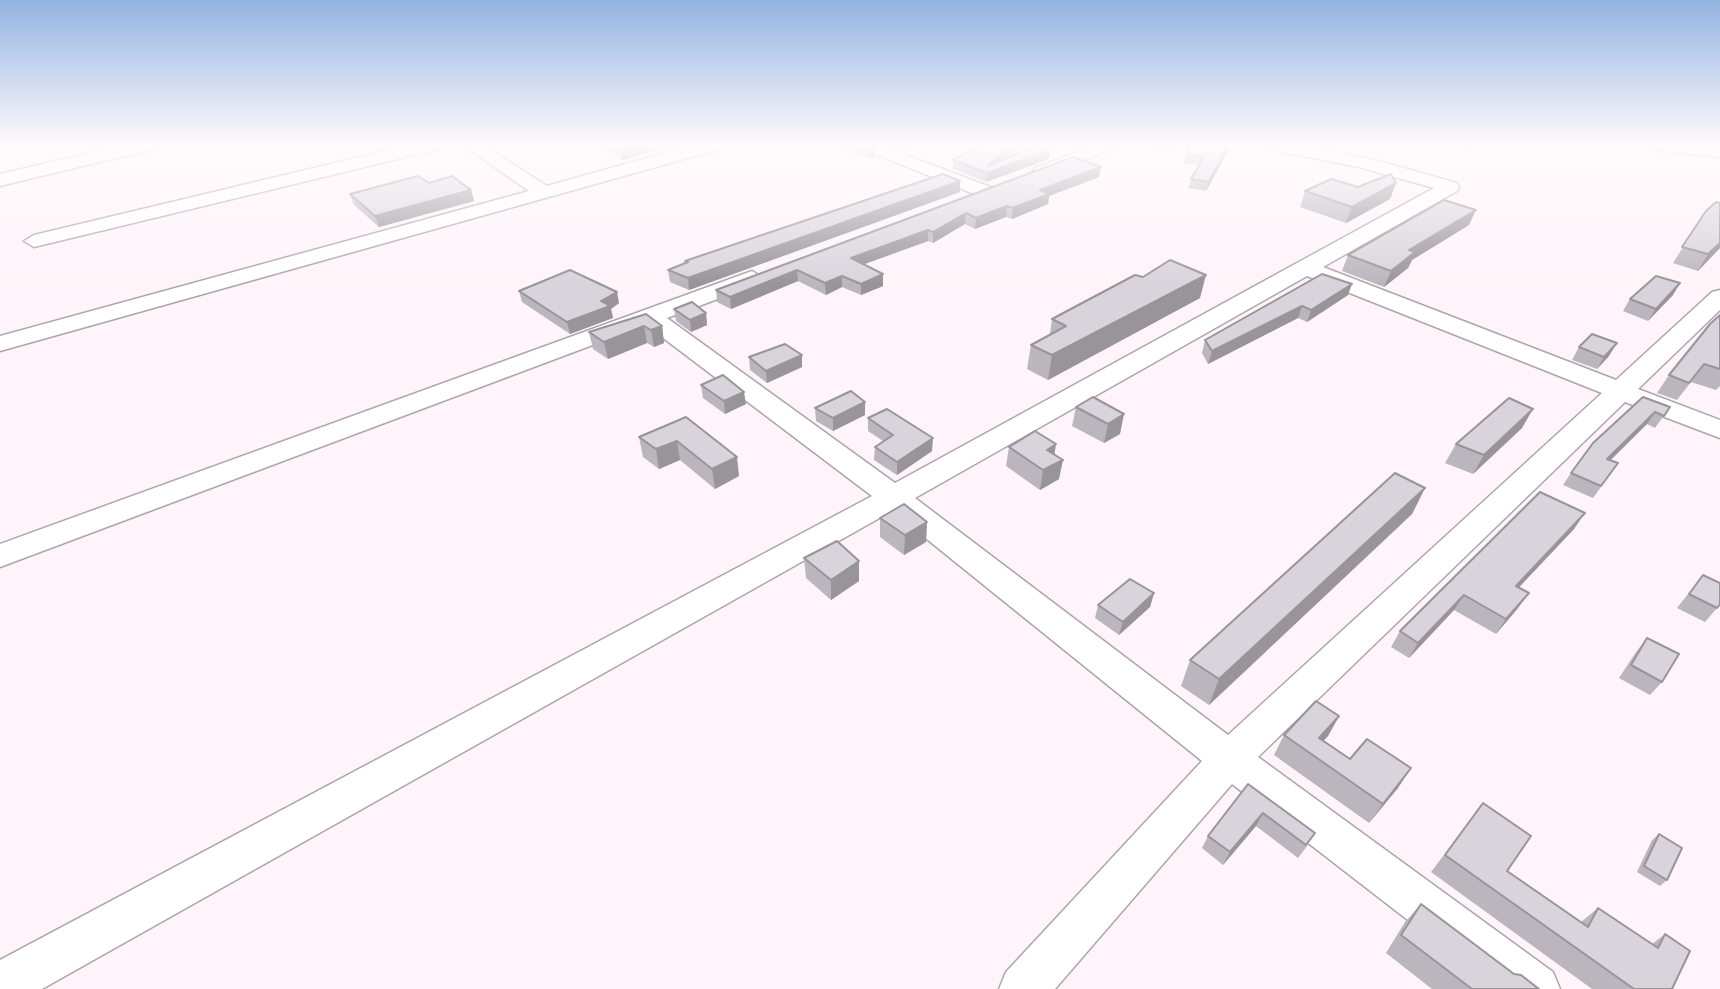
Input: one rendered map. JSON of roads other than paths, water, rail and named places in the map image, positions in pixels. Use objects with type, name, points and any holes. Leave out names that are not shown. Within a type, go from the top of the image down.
[{"type":"street","points":[[34,241],[241,191]]},
{"type":"street","points":[[0,343],[547,191]]},
{"type":"street","points":[[0,986],[894,497],[1442,191]]},
{"type":"street","points":[[956,203],[986,192]]},
{"type":"street","points":[[0,556],[781,267]]},
{"type":"street","points":[[1305,267],[1720,430]]},
{"type":"street","points":[[1023,989],[1229,759],[1720,297]]},
{"type":"street","points":[[649,316],[894,497],[1229,759],[1536,989]]}]
